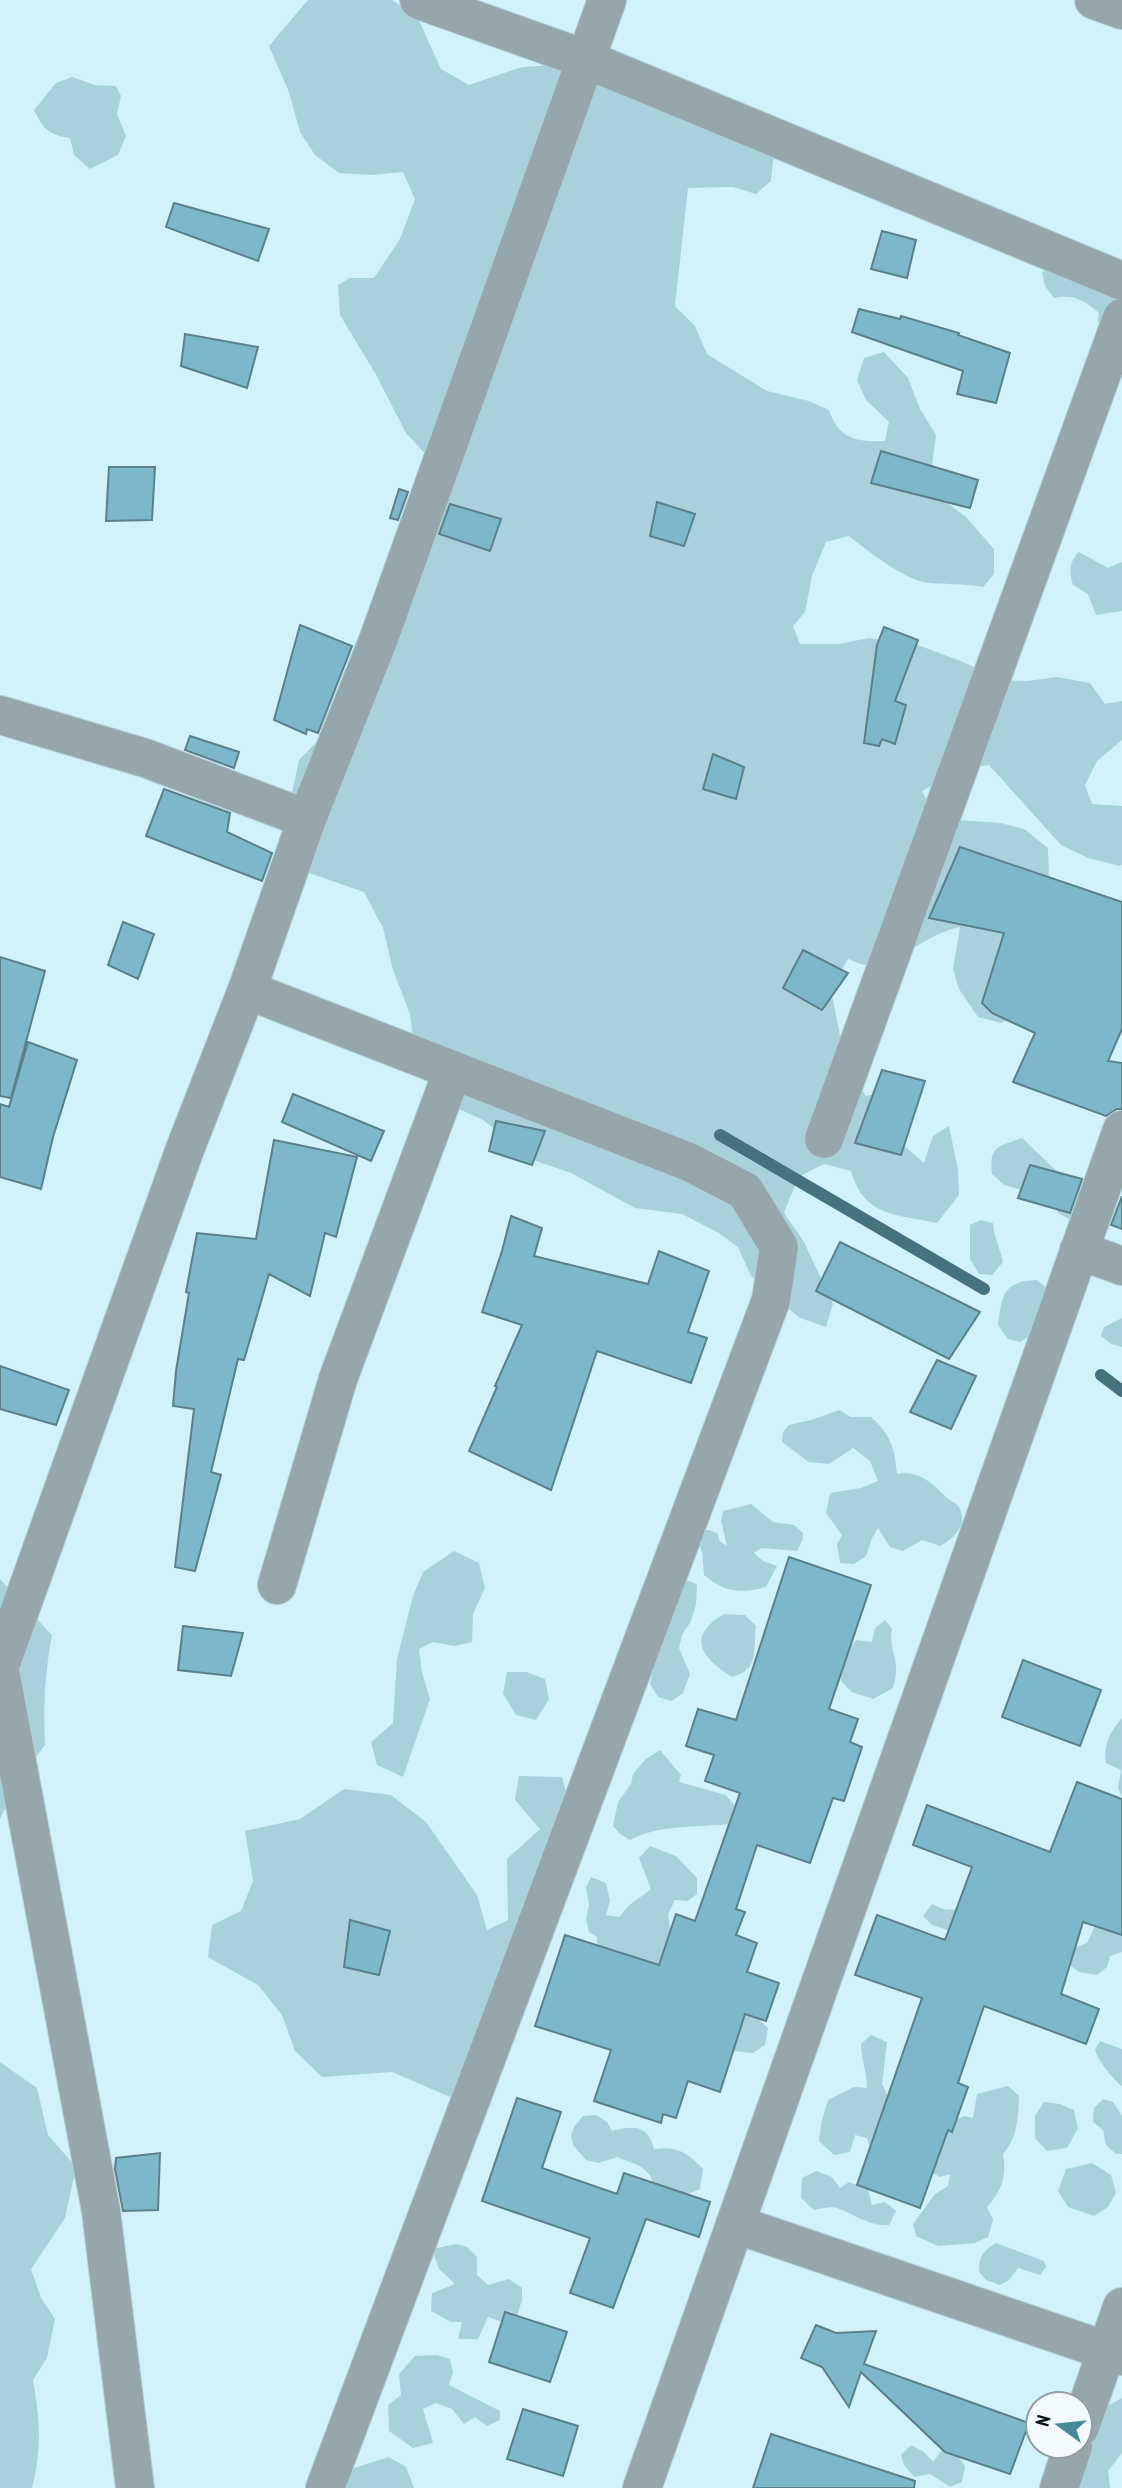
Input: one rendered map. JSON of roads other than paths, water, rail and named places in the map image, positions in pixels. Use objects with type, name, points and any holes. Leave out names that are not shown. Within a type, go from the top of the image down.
[{"type":"street","points":[[419,0],[585,58],[1122,281]]},
{"type":"street","points":[[135,2488],[101,2211],[0,1669],[180,1162],[247,989],[307,819],[379,638],[607,0]]},
{"type":"street","points":[[1094,0],[1122,10]]},
{"type":"street","points":[[824,1139],[1122,318]]},
{"type":"street","points":[[0,715],[145,758],[307,819]]},
{"type":"street","points":[[247,989],[689,1161],[745,1191],[779,1247],[771,1300],[325,2488]]},
{"type":"street","points":[[277,1585],[338,1379],[453,1070]]},
{"type":"street","points":[[642,2488],[1122,1129]]},
{"type":"street","points":[[1079,1250],[1122,1266]]},
{"type":"street","points":[[735,2224],[1114,2353]]},
{"type":"street","points":[[1094,2397],[1114,2353],[1122,2307]]},
{"type":"street","points":[[1059,2488],[1068,2460]]},
{"type":"waterway","points":[[720,1135],[984,1289]]},
{"type":"waterway","points":[[1101,1375],[1122,1391]]}]
